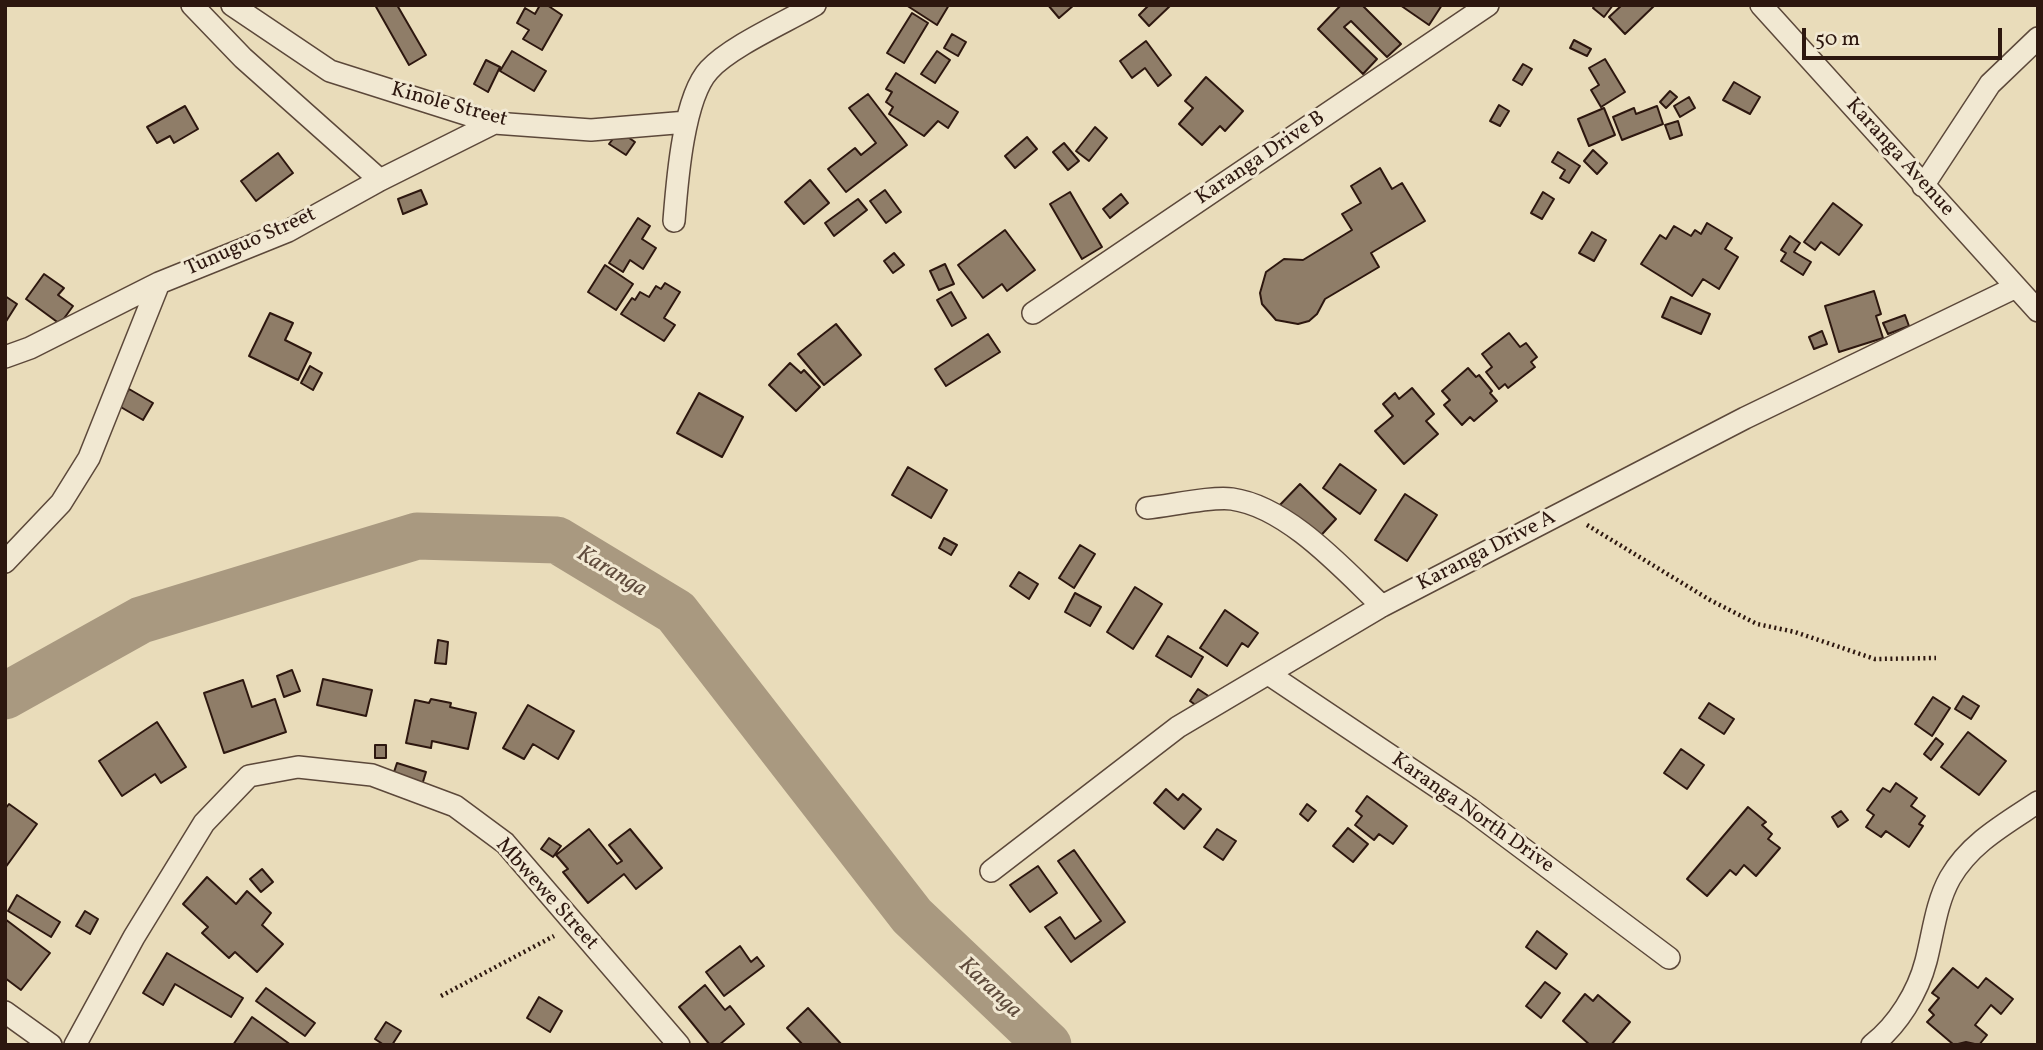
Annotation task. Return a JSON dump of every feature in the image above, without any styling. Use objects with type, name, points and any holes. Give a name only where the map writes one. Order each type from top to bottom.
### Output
[{"type":"street","points":[[192,5],[243,58],[380,180]]},
{"type":"street","name":"Kinole Street","points":[[232,5],[330,71],[494,123],[591,130],[687,122]]},
{"type":"street","points":[[674,221],[687,122],[701,82],[709,70],[726,57],[815,5]]},
{"type":"street","name":"Karanga Drive B","points":[[1033,313],[1488,5]]},
{"type":"street","name":"Karanga Avenue","points":[[1761,5],[2038,312]]},
{"type":"street","points":[[1923,186],[1990,84],[2038,38]]},
{"type":"street","name":"Tunuguo Street","points":[[5,357],[30,348],[159,283],[288,231],[380,180],[494,123]]},
{"type":"street","points":[[5,562],[61,503],[89,458],[159,283]]},
{"type":"street","name":"Karanga Drive A","points":[[991,871],[1178,727],[1270,675],[1382,606],[1745,418],[2014,288]]},
{"type":"street","points":[[1147,508],[1231,499],[1275,514],[1329,555],[1382,606]]},
{"type":"street","name":"Karanga North Drive","points":[[1270,675],[1470,809],[1669,958]]},
{"type":"street","name":"Mbwewe Street","points":[[75,1045],[134,937],[204,823],[250,776],[298,767],[372,775],[454,806],[505,843],[678,1044]]},
{"type":"street","points":[[1872,1045],[1883,1036],[1915,992],[1926,962],[1935,919],[1950,878],[1980,840],[2038,802]]},
{"type":"street","points":[[5,1012],[51,1045]]},
{"type":"path","points":[[1565,512],[1710,600],[1757,624],[1803,634],[1875,659],[1936,658]]},
{"type":"path","points":[[441,996],[574,926]]},
{"type":"building","points":[[375,5],[397,5],[426,55],[409,65]]},
{"type":"building","points":[[540,5],[547,5],[562,15],[542,50],[523,39],[529,30],[517,23],[525,8],[535,14]]},
{"type":"building","points":[[906,5],[949,5],[937,25]]},
{"type":"building","points":[[1048,5],[1074,5],[1059,18]]},
{"type":"building","points":[[1149,5],[1171,5],[1149,26],[1139,15]]},
{"type":"building","points":[[1341,5],[1362,5],[1401,44],[1387,57],[1351,21],[1344,27],[1377,59],[1363,74],[1318,29]]},
{"type":"building","points":[[1400,5],[1442,5],[1429,25]]},
{"type":"building","points":[[1595,5],[1613,5],[1604,17],[1593,8]]},
{"type":"building","points":[[1622,5],[1655,5],[1625,34],[1609,17]]},
{"type":"building","points":[[912,13],[928,23],[904,63],[887,53]]},
{"type":"building","points":[[952,34],[966,42],[958,56],[944,48]]},
{"type":"building","points":[[1574,40],[1591,49],[1587,56],[1570,48]]},
{"type":"building","points":[[1146,41],[1171,75],[1158,86],[1145,68],[1132,78],[1120,61]]},
{"type":"building","points":[[512,51],[546,71],[534,91],[500,71]]},
{"type":"building","points":[[937,51],[950,60],[935,83],[921,74]]},
{"type":"building","points":[[1605,59],[1625,92],[1601,107],[1591,90],[1599,85],[1589,68]]},
{"type":"building","points":[[486,60],[500,67],[488,92],[474,84]]},
{"type":"building","points":[[1523,64],[1532,69],[1522,85],[1513,80]]},
{"type":"building","points":[[896,73],[958,112],[948,128],[938,121],[924,136],[889,114],[893,107],[886,102],[892,92],[886,89]]},
{"type":"building","points":[[1206,77],[1243,111],[1225,131],[1220,126],[1202,145],[1179,124],[1193,108],[1185,101]]},
{"type":"building","points":[[1734,82],[1760,97],[1750,114],[1723,100]]},
{"type":"building","points":[[1670,91],[1677,97],[1666,108],[1660,102]]},
{"type":"building","points":[[868,94],[907,145],[846,192],[828,169],[855,148],[861,155],[876,143],[849,108]]},
{"type":"building","points":[[1689,97],[1695,108],[1680,117],[1674,106]]},
{"type":"building","points":[[1499,105],[1509,111],[1500,126],[1490,121]]},
{"type":"building","points":[[185,106],[198,129],[174,143],[170,136],[157,143],[147,127]]},
{"type":"building","points":[[1657,106],[1663,124],[1622,140],[1613,117],[1634,108],[1636,114]]},
{"type":"building","points":[[1604,108],[1615,135],[1589,146],[1578,119]]},
{"type":"building","points":[[1678,121],[1682,135],[1670,139],[1665,125]]},
{"type":"building","points":[[1095,127],[1107,138],[1089,161],[1076,151]]},
{"type":"building","points":[[619,131],[635,142],[626,155],[609,144]]},
{"type":"building","points":[[1027,137],[1037,149],[1015,168],[1005,156]]},
{"type":"building","points":[[1064,143],[1079,161],[1068,170],[1053,152]]},
{"type":"building","points":[[1593,150],[1607,163],[1597,174],[1584,161]]},
{"type":"building","points":[[1558,152],[1580,166],[1569,183],[1560,178],[1565,170],[1552,162]]},
{"type":"building","points":[[278,153],[293,173],[256,201],[241,181]]},
{"type":"building","points":[[1380,168],[1392,189],[1402,183],[1425,221],[1371,253],[1379,267],[1325,299],[1317,314],[1309,321],[1298,324],[1276,320],[1262,304],[1260,293],[1266,272],[1284,259],[1303,260],[1352,230],[1342,214],[1361,203],[1351,186]]},
{"type":"building","points":[[810,180],[829,203],[804,224],[785,202]]},
{"type":"building","points":[[421,190],[427,204],[403,214],[398,199]]},
{"type":"building","points":[[885,190],[901,212],[886,223],[870,201]]},
{"type":"building","points":[[1070,192],[1102,247],[1082,259],[1050,204]]},
{"type":"building","points":[[1543,192],[1554,199],[1542,219],[1531,213]]},
{"type":"building","points":[[1121,194],[1128,203],[1110,218],[1103,209]]},
{"type":"building","points":[[858,199],[867,210],[834,236],[825,223]]},
{"type":"building","points":[[1833,203],[1862,225],[1839,255],[1821,242],[1815,250],[1804,242]]},
{"type":"building","points":[[638,218],[650,226],[642,239],[656,248],[643,269],[630,260],[623,272],[609,263]]},
{"type":"building","points":[[1707,223],[1732,238],[1725,249],[1738,257],[1719,289],[1703,279],[1692,296],[1641,264],[1660,235],[1666,239],[1674,226],[1691,236],[1695,230],[1701,234]]},
{"type":"building","points":[[1005,230],[1035,270],[1007,291],[1002,284],[983,298],[958,265]]},
{"type":"building","points":[[1592,232],[1606,240],[1594,261],[1579,253]]},
{"type":"building","points":[[1790,236],[1800,243],[1794,252],[1811,262],[1803,275],[1781,261],[1786,253],[1781,250]]},
{"type":"building","points":[[894,253],[904,265],[893,273],[884,261]]},
{"type":"building","points":[[945,264],[954,284],[939,290],[930,271]]},
{"type":"building","points":[[605,265],[633,284],[616,310],[588,292]]},
{"type":"building","points":[[44,274],[64,288],[58,295],[73,306],[60,324],[26,299]]},
{"type":"building","points":[[665,283],[680,292],[664,318],[675,325],[664,341],[621,314],[632,298],[635,300],[640,292],[649,297],[656,286],[661,289]]},
{"type":"building","points":[[1874,291],[1881,314],[1876,316],[1883,338],[1839,352],[1825,306]]},
{"type":"building","points":[[951,292],[966,318],[952,326],[937,300]]},
{"type":"building","points":[[5,296],[17,304],[5,323]]},
{"type":"building","points":[[1671,297],[1710,314],[1701,334],[1662,317]]},
{"type":"building","points":[[270,313],[293,323],[285,340],[311,353],[298,380],[249,356]]},
{"type":"building","points":[[1905,315],[1909,326],[1888,334],[1883,323]]},
{"type":"building","points":[[836,324],[861,355],[824,385],[798,354]]},
{"type":"building","points":[[1822,331],[1827,344],[1814,349],[1809,337]]},
{"type":"building","points":[[1509,333],[1520,347],[1526,343],[1537,357],[1531,362],[1535,367],[1508,388],[1505,384],[1499,389],[1486,372],[1492,367],[1482,354]]},
{"type":"building","points":[[988,334],[1000,352],[946,386],[935,369]]},
{"type":"building","points":[[790,363],[801,373],[804,370],[820,387],[796,411],[769,385]]},
{"type":"building","points":[[310,366],[322,373],[313,390],[301,383]]},
{"type":"building","points":[[1468,368],[1476,377],[1479,375],[1497,401],[1474,421],[1470,417],[1462,425],[1444,405],[1450,400],[1442,391]]},
{"type":"building","points":[[1412,388],[1434,414],[1426,421],[1438,434],[1404,464],[1375,431],[1393,416],[1383,404],[1395,393],[1399,399]]},
{"type":"building","points":[[129,389],[153,403],[143,420],[119,406]]},
{"type":"building","points":[[699,393],[743,417],[722,457],[677,433]]},
{"type":"building","points":[[1340,464],[1376,490],[1360,514],[1323,488]]},
{"type":"building","points":[[908,467],[947,490],[931,518],[892,495]]},
{"type":"building","points":[[1300,484],[1336,519],[1314,543],[1277,508]]},
{"type":"building","points":[[1405,494],[1437,515],[1407,561],[1375,540]]},
{"type":"building","points":[[944,538],[957,545],[951,555],[939,548]]},
{"type":"building","points":[[1080,545],[1095,554],[1074,588],[1059,578]]},
{"type":"building","points":[[1019,572],[1038,584],[1029,599],[1010,586]]},
{"type":"building","points":[[1135,587],[1162,604],[1133,649],[1107,632]]},
{"type":"building","points":[[1075,593],[1101,607],[1090,626],[1065,612]]},
{"type":"building","points":[[1225,610],[1258,633],[1248,647],[1242,643],[1227,666],[1200,648]]},
{"type":"building","points":[[1168,636],[1203,657],[1191,677],[1156,656]]},
{"type":"building","points":[[438,640],[448,642],[446,664],[435,663]]},
{"type":"building","points":[[292,670],[300,691],[284,697],[277,676]]},
{"type":"building","points":[[323,679],[372,690],[366,716],[317,705]]},
{"type":"building","points":[[243,680],[252,707],[275,699],[286,732],[224,753],[204,693]]},
{"type":"building","points":[[1198,689],[1213,699],[1204,711],[1190,701]]},
{"type":"building","points":[[1963,696],[1979,706],[1971,719],[1955,709]]},
{"type":"building","points":[[1933,697],[1950,708],[1932,736],[1915,724]]},
{"type":"building","points":[[431,699],[451,703],[450,707],[476,713],[468,749],[432,741],[431,748],[406,743],[415,700],[429,703]]},
{"type":"building","points":[[1709,703],[1734,719],[1724,734],[1699,718]]},
{"type":"building","points":[[528,705],[574,731],[558,759],[533,744],[524,759],[503,748]]},
{"type":"building","points":[[157,722],[186,767],[161,783],[155,774],[122,796],[99,761]]},
{"type":"building","points":[[1968,732],[2006,761],[1979,795],[1941,767]]},
{"type":"building","points":[[1936,738],[1943,744],[1931,760],[1924,754]]},
{"type":"building","points":[[375,745],[386,745],[386,758],[375,758]]},
{"type":"building","points":[[1681,749],[1704,765],[1687,789],[1664,773]]},
{"type":"building","points":[[397,763],[426,772],[422,785],[393,775]]},
{"type":"building","points":[[1896,783],[1917,798],[1911,806],[1925,816],[1919,824],[1923,826],[1909,847],[1886,831],[1881,837],[1866,827],[1874,815],[1867,810],[1883,788],[1890,792]]},
{"type":"building","points":[[1166,789],[1178,800],[1183,794],[1201,809],[1184,829],[1154,803]]},
{"type":"building","points":[[1367,796],[1407,826],[1393,844],[1379,834],[1374,840],[1355,825],[1362,816],[1356,811]]},
{"type":"building","points":[[9,804],[37,824],[5,868],[5,809]]},
{"type":"building","points":[[1307,804],[1316,811],[1308,821],[1300,814]]},
{"type":"building","points":[[1748,807],[1766,822],[1762,825],[1772,834],[1768,839],[1780,848],[1756,876],[1744,865],[1736,875],[1730,870],[1707,896],[1687,879]]},
{"type":"building","points":[[1841,811],[1848,820],[1838,827],[1832,817]]},
{"type":"building","points":[[1348,828],[1368,844],[1353,862],[1333,846]]},
{"type":"building","points":[[589,829],[617,864],[622,861],[609,845],[630,829],[662,868],[636,889],[624,874],[588,903],[563,872],[568,869],[556,855]]},
{"type":"building","points":[[1217,829],[1236,841],[1223,860],[1204,847]]},
{"type":"building","points":[[549,838],[561,846],[553,857],[541,849]]},
{"type":"building","points":[[1074,850],[1125,922],[1071,962],[1045,927],[1060,917],[1075,939],[1101,921],[1058,861]]},
{"type":"building","points":[[1038,866],[1057,893],[1030,912],[1010,885]]},
{"type":"building","points":[[262,869],[273,882],[261,892],[250,879]]},
{"type":"building","points":[[207,877],[236,904],[247,891],[271,913],[262,925],[283,944],[257,972],[235,952],[229,958],[202,933],[208,927],[183,904]]},
{"type":"building","points":[[17,895],[60,922],[51,937],[8,911]]},
{"type":"building","points":[[85,911],[98,919],[90,934],[76,926]]},
{"type":"building","points":[[5,919],[50,953],[21,990],[5,978]]},
{"type":"building","points":[[1537,931],[1567,954],[1556,969],[1526,947]]},
{"type":"building","points":[[740,946],[751,962],[757,957],[764,966],[724,996],[706,972]]},
{"type":"building","points":[[167,953],[243,998],[231,1017],[175,984],[163,1005],[143,993]]},
{"type":"building","points":[[1953,968],[1978,988],[1986,978],[2013,999],[2001,1014],[1991,1005],[1975,1025],[1987,1035],[1979,1045],[1966,1042],[1954,1045],[1927,1022],[1934,1015],[1929,1010],[1939,998],[1932,993]]},
{"type":"building","points":[[1545,982],[1560,993],[1541,1018],[1526,1006]]},
{"type":"building","points":[[705,985],[725,1010],[730,1006],[744,1024],[719,1045],[710,1045],[679,1007]]},
{"type":"building","points":[[266,988],[315,1023],[305,1036],[256,1001]]},
{"type":"building","points":[[1585,994],[1593,1001],[1598,995],[1630,1022],[1611,1045],[1590,1045],[1563,1021]]},
{"type":"building","points":[[539,997],[562,1011],[550,1032],[527,1018]]},
{"type":"building","points":[[808,1008],[842,1045],[803,1045],[787,1028]]},
{"type":"building","points":[[252,1017],[291,1045],[233,1045]]},
{"type":"building","points":[[386,1022],[401,1031],[392,1045],[384,1045],[375,1039]]},
{"type":"waterway","name":"Karanga","points":[[5,696],[141,620],[417,536],[557,540],[676,612],[912,916],[1048,1045]]}]
